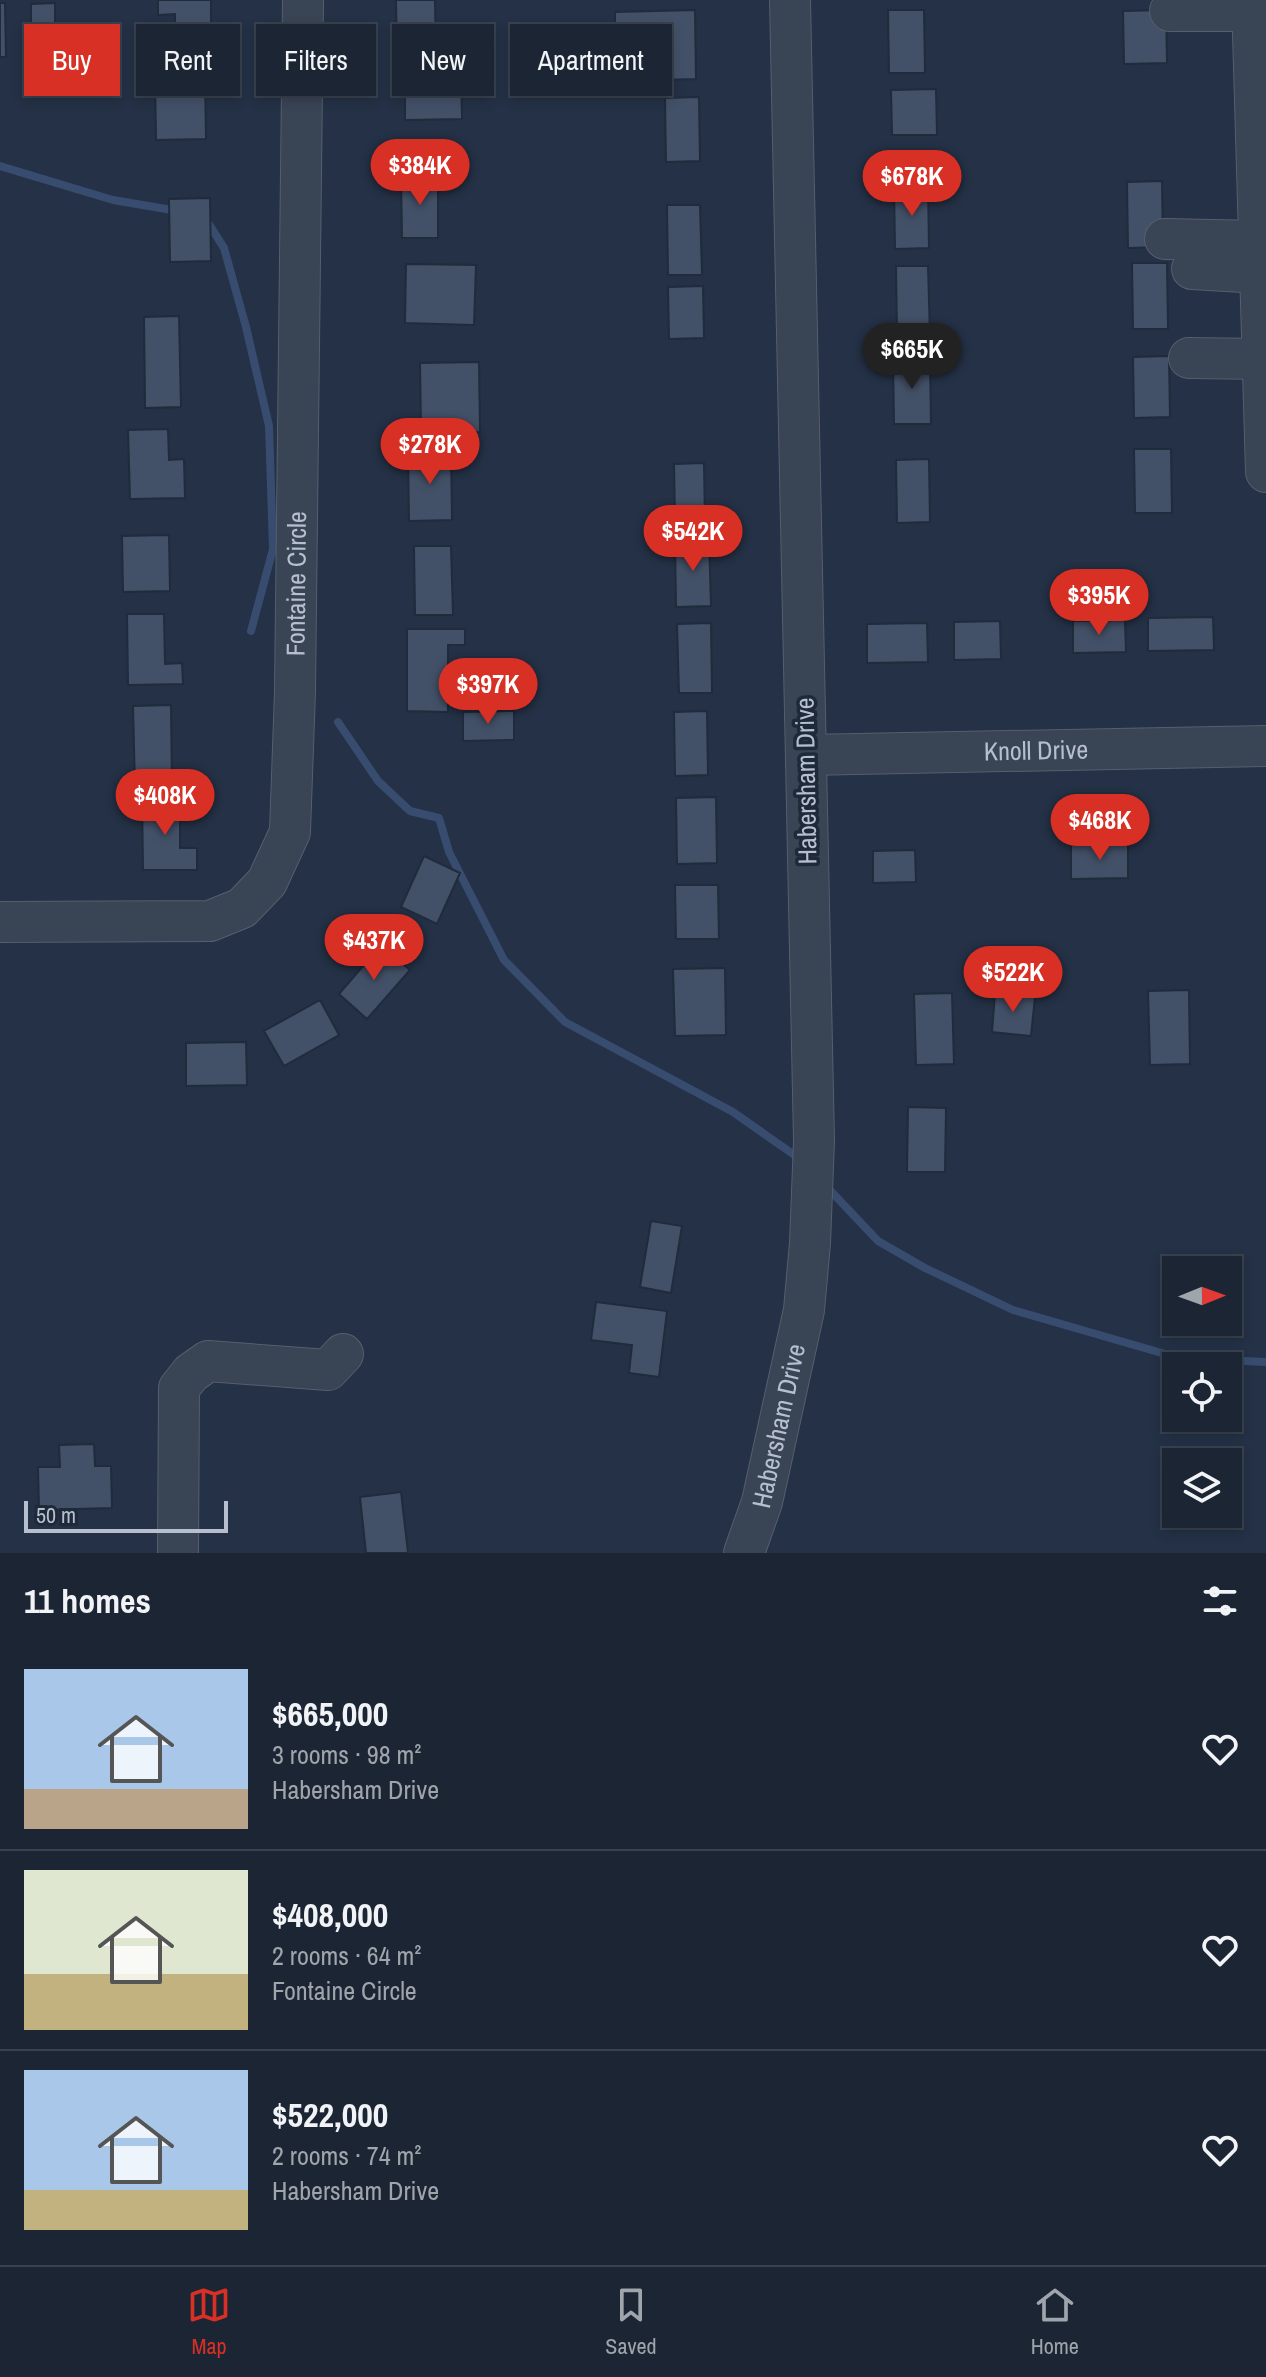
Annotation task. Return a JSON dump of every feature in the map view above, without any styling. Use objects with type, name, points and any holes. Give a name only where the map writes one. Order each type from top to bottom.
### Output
[{"type":"street","name":"Fontaine Circle","points":[[0,922],[210,921],[242,908],[267,882],[290,832],[295,691],[303,0]]},
{"type":"street","name":"Habersham Drive","points":[[744,1553],[762,1502],[804,1310],[814,1141],[790,0]]},
{"type":"street","points":[[1170,11],[1252,6],[1266,472]]},
{"type":"street","points":[[1165,239],[1261,257]]},
{"type":"street","points":[[1192,269],[1261,257]]},
{"type":"street","points":[[1189,358],[1265,381]]},
{"type":"street","name":"Knoll Drive","points":[[806,755],[1266,746]]},
{"type":"street","points":[[178,1553],[179,1388],[191,1373],[208,1361],[328,1370],[343,1354]]},
{"type":"building","points":[[158,0],[211,0],[211,24],[175,24],[175,14],[158,15]]},
{"type":"building","points":[[396,0],[435,0],[435,24],[396,24]]},
{"type":"building","points":[[0,3],[5,3],[6,57],[0,57]]},
{"type":"building","points":[[55,3],[55,24],[31,24],[31,4]]},
{"type":"building","points":[[695,10],[696,79],[672,80],[672,24],[615,24],[615,12]]},
{"type":"building","points":[[888,10],[924,10],[925,73],[889,73]]},
{"type":"building","points":[[1166,10],[1167,63],[1124,64],[1123,11]]},
{"type":"building","points":[[936,89],[937,135],[892,135],[891,90]]},
{"type":"building","points":[[155,96],[205,96],[206,139],[156,140]]},
{"type":"building","points":[[405,96],[462,96],[462,119],[405,120]]},
{"type":"building","points":[[699,97],[700,161],[666,162],[665,98]]},
{"type":"building","points":[[401,176],[438,176],[438,238],[402,238]]},
{"type":"building","points":[[1162,181],[1163,247],[1128,248],[1127,182]]},
{"type":"building","points":[[928,187],[929,248],[895,249],[894,188]]},
{"type":"building","points":[[210,198],[211,261],[170,262],[169,199]]},
{"type":"building","points":[[667,205],[700,205],[702,275],[668,275]]},
{"type":"building","points":[[1132,263],[1167,263],[1168,329],[1133,329]]},
{"type":"building","points":[[406,264],[476,265],[474,325],[405,323]]},
{"type":"building","points":[[896,266],[928,266],[930,335],[897,335]]},
{"type":"building","points":[[703,286],[704,338],[669,339],[668,287]]},
{"type":"building","points":[[179,316],[181,407],[145,408],[144,317]]},
{"type":"building","points":[[1169,356],[1170,417],[1134,418],[1133,357]]},
{"type":"building","points":[[930,358],[931,424],[894,424],[893,359]]},
{"type":"building","points":[[479,362],[480,432],[421,433],[420,363]]},
{"type":"building","points":[[168,429],[169,460],[184,459],[185,498],[130,499],[128,430]]},
{"type":"building","points":[[1134,449],[1171,449],[1172,513],[1135,513]]},
{"type":"building","points":[[451,452],[452,520],[409,521],[408,453]]},
{"type":"building","points":[[929,459],[930,522],[897,523],[896,460]]},
{"type":"building","points":[[704,463],[705,520],[675,520],[674,464]]},
{"type":"building","points":[[169,535],[170,591],[123,592],[122,536]]},
{"type":"building","points":[[709,538],[711,606],[676,607],[675,539]]},
{"type":"building","points":[[414,546],[451,546],[453,615],[415,615]]},
{"type":"building","points":[[127,614],[164,614],[165,664],[182,663],[183,684],[128,685]]},
{"type":"building","points":[[1213,617],[1214,650],[1148,651],[1148,618]]},
{"type":"building","points":[[1125,620],[1126,652],[1073,653],[1073,621]]},
{"type":"building","points":[[1000,621],[1001,659],[954,660],[954,622]]},
{"type":"building","points":[[711,623],[712,693],[679,693],[677,624]]},
{"type":"building","points":[[927,623],[928,662],[867,663],[867,624]]},
{"type":"building","points":[[407,629],[465,629],[465,645],[448,645],[448,712],[407,711]]},
{"type":"building","points":[[171,705],[172,786],[135,787],[133,706]]},
{"type":"building","points":[[514,711],[514,740],[463,741],[463,712]]},
{"type":"building","points":[[707,711],[708,775],[675,776],[674,712]]},
{"type":"building","points":[[716,797],[717,863],[677,864],[676,798]]},
{"type":"building","points":[[142,799],[180,799],[180,848],[197,848],[197,870],[143,870]]},
{"type":"building","points":[[1128,844],[1128,878],[1071,879],[1071,845]]},
{"type":"building","points":[[915,850],[916,882],[873,883],[873,851]]},
{"type":"building","points":[[424,856],[460,873],[437,924],[401,907]]},
{"type":"building","points":[[675,885],[718,885],[719,939],[676,939]]},
{"type":"building","points":[[381,945],[410,970],[367,1019],[339,994]]},
{"type":"building","points":[[725,968],[726,1035],[675,1036],[673,969]]},
{"type":"building","points":[[1189,990],[1190,1064],[1150,1065],[1148,991]]},
{"type":"building","points":[[952,993],[954,1064],[916,1065],[914,994]]},
{"type":"building","points":[[995,993],[1035,997],[1031,1036],[992,1032]]},
{"type":"building","points":[[320,1000],[339,1035],[284,1066],[264,1031]]},
{"type":"building","points":[[246,1042],[247,1085],[186,1086],[186,1043]]},
{"type":"building","points":[[908,1107],[946,1108],[945,1172],[907,1172]]},
{"type":"building","points":[[651,1221],[682,1226],[671,1293],[640,1287]]},
{"type":"building","points":[[596,1302],[667,1311],[659,1377],[629,1373],[632,1345],[591,1340]]},
{"type":"building","points":[[94,1444],[95,1466],[111,1466],[112,1508],[39,1510],[38,1467],[60,1467],[59,1445]]},
{"type":"building","points":[[401,1492],[408,1553],[366,1553],[360,1497]]},
{"type":"waterway","points":[[0,166],[113,200],[178,211]]},
{"type":"waterway","points":[[205,218],[224,248],[269,426],[273,549],[251,631]]},
{"type":"waterway","points":[[338,722],[378,781],[410,811],[439,818],[449,852],[504,960],[565,1022],[733,1112],[800,1159]]},
{"type":"waterway","points":[[826,1186],[878,1241],[925,1268],[1013,1310],[1179,1358],[1266,1362]]}]
